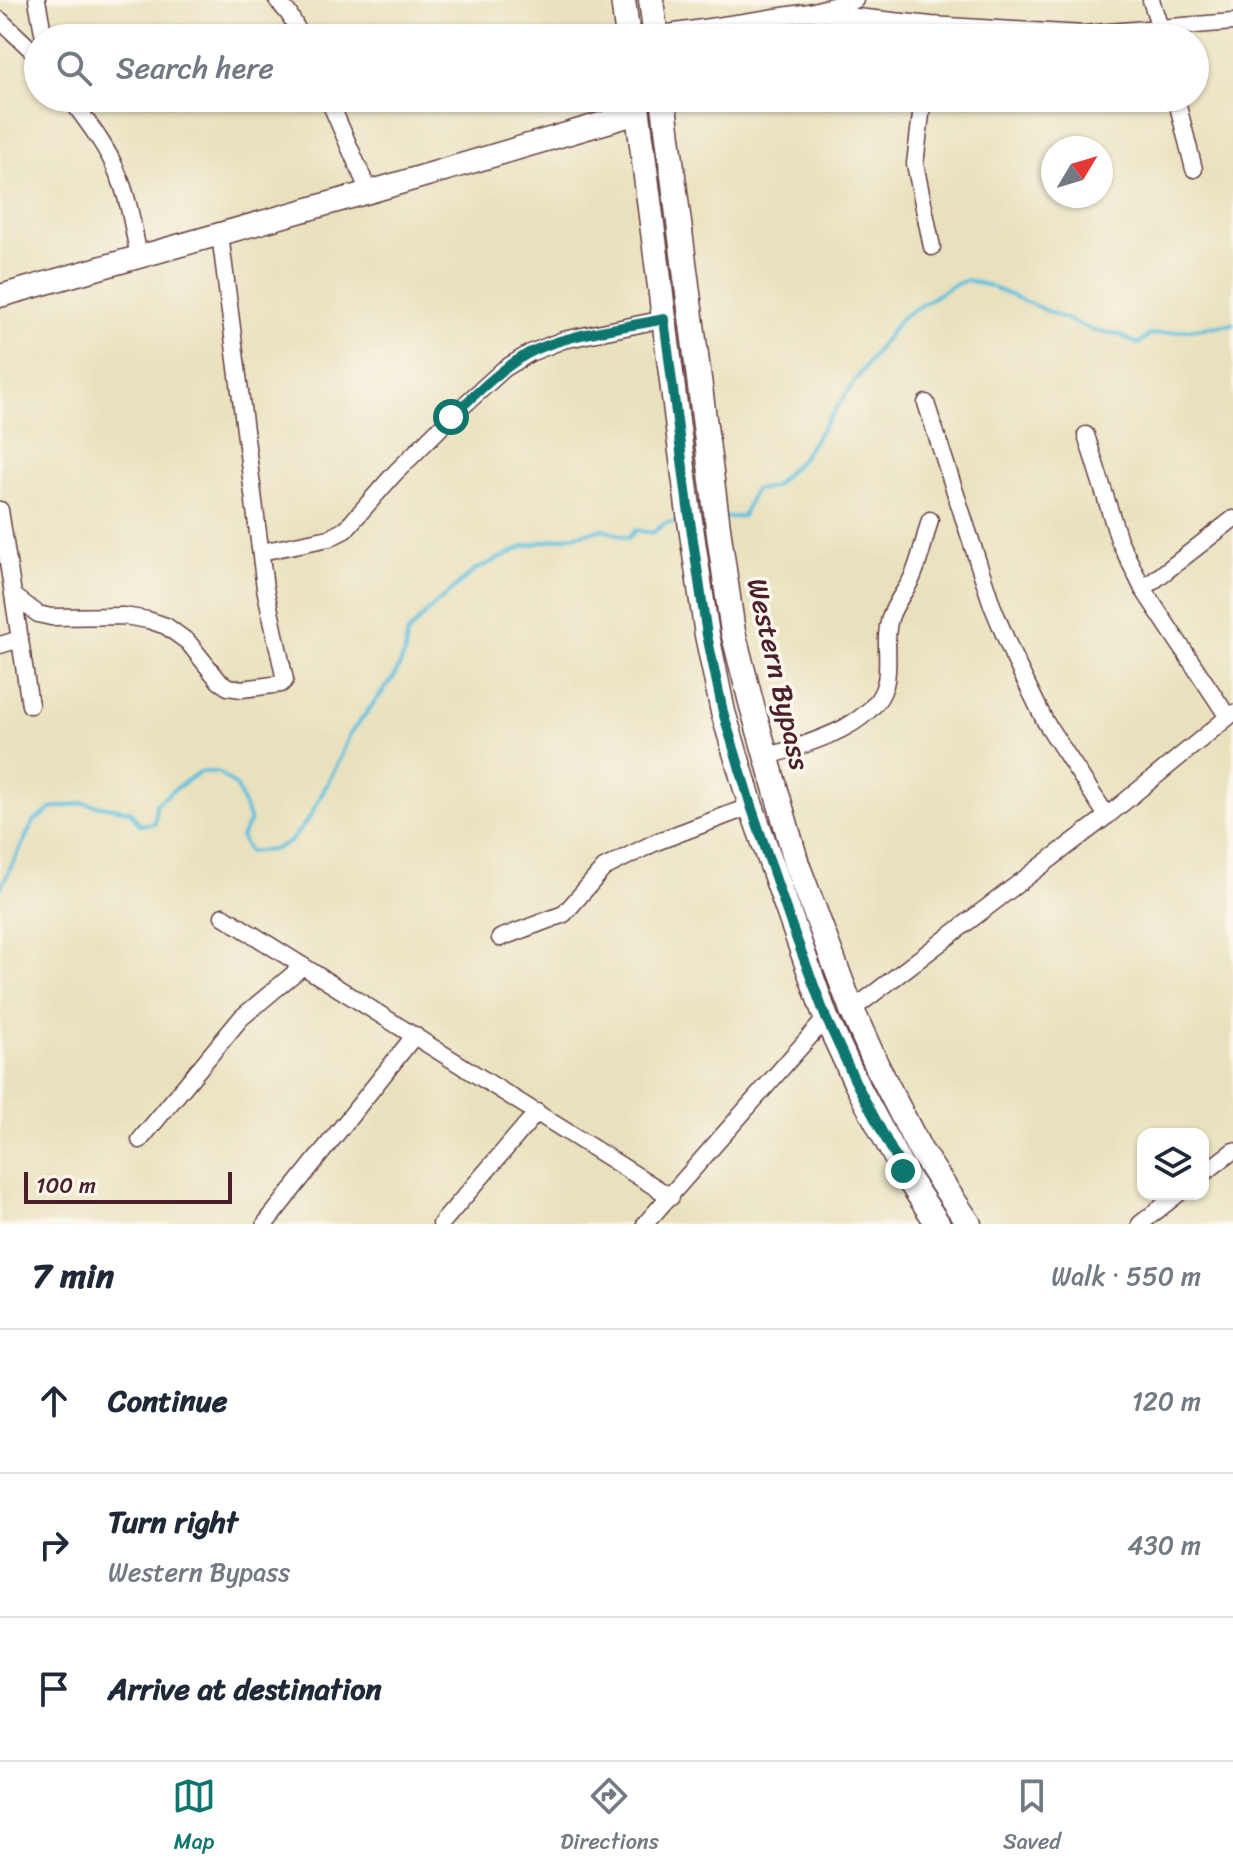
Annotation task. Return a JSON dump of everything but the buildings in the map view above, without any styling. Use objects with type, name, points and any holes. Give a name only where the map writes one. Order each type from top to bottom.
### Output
[{"type":"main road","points":[[623,0],[626,24]]},
{"type":"main road","points":[[651,0],[654,24]]},
{"type":"main road","name":"Western Bypass","points":[[638,112],[688,507],[707,635],[723,712],[751,806],[826,1018],[856,1083],[903,1171],[938,1224]]},
{"type":"main road","name":"Western Bypass","points":[[665,112],[733,632],[774,786],[797,864],[852,1010],[920,1150],[969,1224]]},
{"type":"street","points":[[37,0],[41,24]]},
{"type":"street","points":[[277,0],[294,24]]},
{"type":"street","points":[[732,24],[810,12],[855,0]]},
{"type":"street","points":[[1151,0],[1159,24]]},
{"type":"street","points":[[810,12],[882,24]]},
{"type":"street","points":[[0,20],[24,43]]},
{"type":"street","points":[[1209,26],[1233,22]]},
{"type":"street","points":[[80,112],[118,173],[139,257]]},
{"type":"street","points":[[334,112],[369,192]]},
{"type":"street","points":[[0,296],[369,192],[618,112]]},
{"type":"street","points":[[921,112],[915,164],[932,247]]},
{"type":"street","points":[[1180,112],[1194,169]]},
{"type":"street","points":[[14,596],[38,614],[51,617],[124,616],[166,626],[188,642],[219,681],[228,687],[242,689],[277,685],[285,680],[265,588],[220,234]]},
{"type":"street","points":[[261,552],[329,538],[345,530],[394,474],[451,417],[504,369],[530,353],[563,340],[664,319]]},
{"type":"street","points":[[926,403],[992,605],[1013,656],[1046,723],[1107,816]]},
{"type":"street","points":[[852,1010],[1107,816],[1230,715],[1143,589],[1119,540],[1086,435]]},
{"type":"street","points":[[0,510],[30,705]]},
{"type":"street","points":[[1143,589],[1233,519]]},
{"type":"street","points":[[767,757],[845,728],[864,716],[878,700],[885,686],[889,620],[895,604],[912,578],[930,520]]},
{"type":"street","points":[[0,645],[20,639]]},
{"type":"street","points":[[500,938],[564,914],[604,868],[656,842],[751,806]]},
{"type":"street","points":[[223,916],[671,1197]]},
{"type":"street","points":[[140,1140],[235,1025],[303,966]]},
{"type":"street","points":[[645,1224],[826,1018]]},
{"type":"street","points":[[265,1224],[415,1035]]},
{"type":"street","points":[[441,1224],[537,1112]]},
{"type":"street","points":[[1209,1169],[1233,1151]]},
{"type":"street","points":[[1140,1224],[1170,1200]]},
{"type":"waterway","points":[[724,518],[743,516],[754,490],[773,487],[801,459],[901,318],[951,286],[967,280],[989,286],[1094,331],[1117,334],[1138,344],[1149,335],[1233,324]]},
{"type":"waterway","points":[[0,889],[34,821],[53,808],[83,803],[130,811],[140,825],[155,823],[156,804],[200,772],[218,772],[237,787],[250,821],[241,837],[249,852],[272,850],[290,842],[310,817],[350,734],[394,677],[405,654],[407,634],[475,570],[525,546],[604,529],[628,538],[636,530],[652,533],[666,523],[680,522]]},
{"type":"route","points":[[451,417],[504,369],[530,353],[563,340],[664,319],[707,635],[723,712],[751,806],[826,1018],[856,1083],[903,1171]]}]
